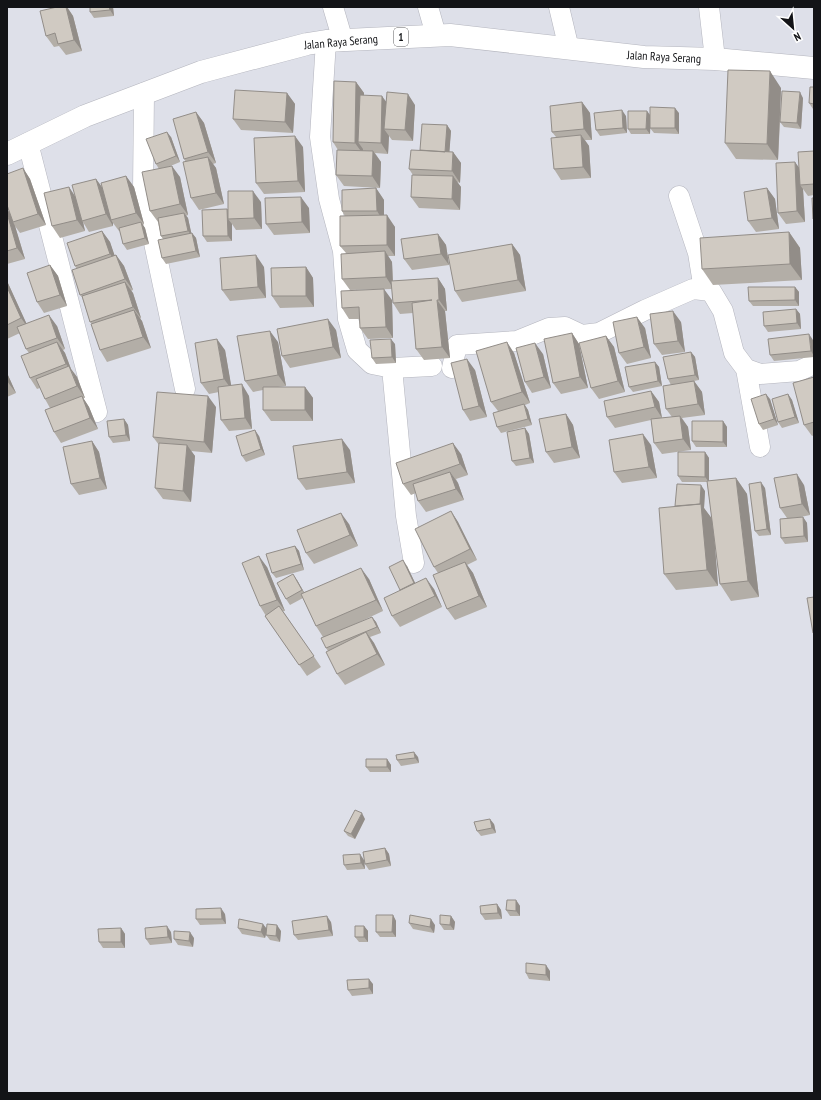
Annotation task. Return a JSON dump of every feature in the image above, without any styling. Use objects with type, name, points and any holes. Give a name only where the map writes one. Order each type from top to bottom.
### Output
[{"type":"highway","name":"Jalan Raya Serang","points":[[7,154],[85,116],[201,72],[307,44],[335,41],[450,35],[644,57],[715,59],[814,68]]},
{"type":"street","points":[[333,7],[335,41],[320,136],[329,199],[344,251],[348,319],[357,350],[372,364],[392,368],[432,366]]},
{"type":"street","points":[[428,7],[436,35]]},
{"type":"street","points":[[558,7],[569,49]]},
{"type":"street","points":[[709,7],[715,59]]},
{"type":"street","points":[[144,93],[143,191],[185,389]]},
{"type":"street","points":[[28,143],[97,412]]},
{"type":"street","points":[[679,196],[698,253],[704,290]]},
{"type":"street","points":[[452,368],[457,345],[517,341],[549,328],[566,327],[582,335],[599,333],[692,289],[712,291],[723,311],[734,353],[746,368],[760,374],[799,371],[814,364]]},
{"type":"street","points":[[392,368],[406,516],[414,563]]},
{"type":"street","points":[[746,368],[760,447]]},
{"type":"building","points":[[57,7],[66,7],[74,40],[58,44],[55,33],[46,36],[40,11]]},
{"type":"building","points":[[90,7],[109,7],[110,10],[90,12]]},
{"type":"building","points":[[728,70],[770,71],[767,144],[725,143]]},
{"type":"building","points":[[334,81],[356,82],[355,143],[333,142]]},
{"type":"building","points":[[810,87],[814,87],[814,104],[809,103]]},
{"type":"building","points":[[235,90],[287,93],[285,122],[233,119]]},
{"type":"building","points":[[782,91],[800,92],[797,123],[780,122]]},
{"type":"building","points":[[387,92],[408,94],[405,130],[384,129]]},
{"type":"building","points":[[360,95],[382,96],[381,143],[358,142]]},
{"type":"building","points":[[582,102],[584,129],[552,132],[550,106]]},
{"type":"building","points":[[650,107],[675,108],[675,128],[650,128]]},
{"type":"building","points":[[622,110],[623,128],[596,130],[594,113]]},
{"type":"building","points":[[628,111],[647,111],[646,129],[628,129]]},
{"type":"building","points":[[196,112],[208,152],[184,159],[173,119]]},
{"type":"building","points":[[422,124],[447,125],[445,152],[420,150]]},
{"type":"building","points":[[167,132],[176,156],[156,164],[146,139]]},
{"type":"building","points":[[581,135],[583,167],[554,169],[551,138]]},
{"type":"building","points":[[295,136],[298,181],[256,183],[254,138]]},
{"type":"building","points":[[337,150],[373,151],[372,176],[336,175]]},
{"type":"building","points":[[411,150],[453,152],[452,171],[409,169]]},
{"type":"building","points":[[814,151],[814,184],[800,185],[798,152]]},
{"type":"building","points":[[208,157],[216,193],[191,198],[183,162]]},
{"type":"building","points":[[795,162],[797,211],[778,213],[776,163]]},
{"type":"building","points":[[172,166],[180,204],[150,211],[142,172]]},
{"type":"building","points":[[23,168],[38,214],[13,222],[7,205],[7,174]]},
{"type":"building","points":[[412,175],[453,176],[452,199],[411,197]]},
{"type":"building","points":[[126,176],[136,213],[111,220],[101,183]]},
{"type":"building","points":[[96,179],[106,214],[82,221],[72,185]]},
{"type":"building","points":[[69,187],[77,220],[52,226],[44,193]]},
{"type":"building","points":[[376,188],[377,211],[342,211],[342,190]]},
{"type":"building","points":[[767,188],[772,218],[748,221],[744,192]]},
{"type":"building","points":[[228,191],[253,191],[254,218],[228,219]]},
{"type":"building","points":[[301,197],[302,222],[266,224],[265,198]]},
{"type":"building","points":[[812,198],[814,198],[814,219],[813,219]]},
{"type":"building","points":[[227,209],[228,236],[203,236],[202,210]]},
{"type":"building","points":[[7,213],[17,248],[7,251]]},
{"type":"building","points":[[184,213],[188,231],[161,236],[158,218]]},
{"type":"building","points":[[387,215],[387,245],[340,246],[340,216]]},
{"type":"building","points":[[141,222],[145,238],[123,244],[119,228]]},
{"type":"building","points":[[102,231],[110,254],[75,266],[67,243]]},
{"type":"building","points":[[789,232],[790,264],[702,269],[700,238]]},
{"type":"building","points":[[192,233],[196,251],[162,258],[158,240]]},
{"type":"building","points":[[438,234],[441,254],[404,259],[401,239]]},
{"type":"building","points":[[512,244],[518,280],[455,291],[448,255]]},
{"type":"building","points":[[385,251],[386,277],[342,279],[341,254]]},
{"type":"building","points":[[116,255],[125,279],[80,295],[72,270]]},
{"type":"building","points":[[256,255],[258,287],[222,290],[220,258]]},
{"type":"building","points":[[50,265],[60,295],[37,302],[27,273]]},
{"type":"building","points":[[306,267],[306,296],[272,296],[271,268]]},
{"type":"building","points":[[438,278],[439,300],[437,300],[442,347],[416,349],[412,303],[432,300],[393,303],[391,281]]},
{"type":"building","points":[[125,282],[133,307],[90,322],[82,296]]},
{"type":"building","points":[[7,287],[21,318],[7,325]]},
{"type":"building","points":[[748,287],[795,287],[795,300],[749,301]]},
{"type":"building","points":[[384,289],[386,327],[360,328],[359,307],[342,308],[341,291]]},
{"type":"building","points":[[796,309],[797,323],[764,326],[763,312]]},
{"type":"building","points":[[134,310],[143,337],[100,350],[91,324]]},
{"type":"building","points":[[673,311],[678,341],[654,344],[650,314]]},
{"type":"building","points":[[49,315],[57,338],[26,349],[17,327]]},
{"type":"building","points":[[637,317],[644,347],[619,353],[613,322]]},
{"type":"building","points":[[328,319],[333,347],[282,356],[277,329]]},
{"type":"building","points":[[270,331],[278,375],[245,381],[237,336]]},
{"type":"building","points":[[572,333],[580,377],[553,383],[544,339]]},
{"type":"building","points":[[809,334],[811,351],[770,355],[768,339]]},
{"type":"building","points":[[606,336],[618,381],[591,388],[579,343]]},
{"type":"building","points":[[217,339],[224,379],[201,383],[195,343]]},
{"type":"building","points":[[391,339],[392,357],[372,358],[370,340]]},
{"type":"building","points":[[57,342],[66,364],[30,378],[21,356]]},
{"type":"building","points":[[507,342],[522,392],[491,402],[476,351]]},
{"type":"building","points":[[535,343],[544,377],[525,382],[516,348]]},
{"type":"building","points":[[691,352],[695,375],[668,379],[663,357]]},
{"type":"building","points":[[467,359],[479,406],[463,410],[451,363]]},
{"type":"building","points":[[655,362],[658,381],[629,387],[625,367]]},
{"type":"building","points":[[69,366],[77,386],[45,399],[36,379]]},
{"type":"building","points":[[814,377],[814,422],[804,425],[793,383]]},
{"type":"building","points":[[694,381],[698,404],[666,409],[663,386]]},
{"type":"building","points":[[242,384],[245,418],[221,420],[218,387]]},
{"type":"building","points":[[263,387],[305,387],[305,410],[263,410]]},
{"type":"building","points":[[651,391],[655,407],[607,417],[604,401]]},
{"type":"building","points":[[157,392],[208,396],[204,442],[153,437]]},
{"type":"building","points":[[766,394],[774,419],[759,424],[751,399]]},
{"type":"building","points":[[788,394],[795,417],[778,422],[772,399]]},
{"type":"building","points":[[82,396],[90,418],[54,432],[45,410]]},
{"type":"building","points":[[524,404],[528,419],[497,427],[493,413]]},
{"type":"building","points":[[566,414],[572,447],[546,452],[539,419]]},
{"type":"building","points":[[680,416],[683,439],[654,443],[651,419]]},
{"type":"building","points":[[124,419],[126,435],[109,437],[107,421]]},
{"type":"building","points":[[692,421],[723,421],[723,442],[692,441]]},
{"type":"building","points":[[525,428],[530,458],[512,461],[507,432]]},
{"type":"building","points":[[255,430],[261,449],[242,456],[236,436]]},
{"type":"building","points":[[643,434],[649,467],[614,472],[609,440]]},
{"type":"building","points":[[342,439],[347,472],[298,479],[293,446]]},
{"type":"building","points":[[92,441],[100,478],[71,484],[63,447]]},
{"type":"building","points":[[159,443],[187,445],[183,491],[155,488]]},
{"type":"building","points":[[453,443],[460,464],[403,484],[396,463]]},
{"type":"building","points":[[678,452],[705,452],[705,477],[678,476]]},
{"type":"building","points":[[450,472],[456,489],[418,501],[413,484]]},
{"type":"building","points":[[797,474],[802,504],[780,508],[774,478]]},
{"type":"building","points":[[736,478],[748,581],[720,584],[707,481]]},
{"type":"building","points":[[761,482],[767,529],[755,531],[749,484]]},
{"type":"building","points":[[677,484],[701,485],[700,504],[675,506]]},
{"type":"building","points":[[701,504],[707,570],[664,574],[659,508]]},
{"type":"building","points":[[451,511],[470,549],[434,567],[415,529]]},
{"type":"building","points":[[341,513],[350,535],[306,553],[297,530]]},
{"type":"building","points":[[803,517],[804,536],[781,538],[780,519]]},
{"type":"building","points":[[295,546],[301,564],[272,573],[266,554]]},
{"type":"building","points":[[259,556],[277,600],[260,606],[242,563]]},
{"type":"building","points":[[403,560],[414,583],[400,590],[389,567]]},
{"type":"building","points":[[465,562],[479,596],[447,609],[433,575]]},
{"type":"building","points":[[361,568],[376,600],[316,626],[301,594]]},
{"type":"building","points":[[293,574],[302,590],[286,599],[277,583]]},
{"type":"building","points":[[426,578],[435,596],[392,616],[384,598]]},
{"type":"building","points":[[814,597],[814,632],[813,633],[807,598]]},
{"type":"building","points":[[279,606],[314,656],[299,665],[265,616]]},
{"type":"building","points":[[372,617],[377,627],[326,648],[321,638]]},
{"type":"building","points":[[366,632],[377,654],[337,674],[326,652]]},
{"type":"building","points":[[414,752],[415,758],[397,760],[396,755]]},
{"type":"building","points":[[366,759],[387,759],[387,767],[366,767]]},
{"type":"building","points":[[355,810],[362,813],[351,834],[344,831]]},
{"type":"building","points":[[490,819],[492,828],[477,831],[474,822]]},
{"type":"building","points":[[385,848],[387,860],[365,864],[363,852]]},
{"type":"building","points":[[360,854],[361,863],[344,865],[343,855]]},
{"type":"building","points":[[507,900],[516,900],[516,911],[506,910]]},
{"type":"building","points":[[497,904],[498,913],[481,914],[480,906]]},
{"type":"building","points":[[221,908],[222,919],[196,919],[196,909]]},
{"type":"building","points":[[376,915],[393,915],[392,932],[376,932]]},
{"type":"building","points":[[410,915],[431,919],[430,927],[409,923]]},
{"type":"building","points":[[440,915],[451,916],[450,925],[440,924]]},
{"type":"building","points":[[327,916],[329,930],[294,935],[292,921]]},
{"type":"building","points":[[239,919],[263,924],[261,932],[238,928]]},
{"type":"building","points":[[267,924],[277,925],[276,936],[266,935]]},
{"type":"building","points":[[167,926],[168,937],[146,939],[145,928]]},
{"type":"building","points":[[355,926],[364,926],[364,937],[355,937]]},
{"type":"building","points":[[121,928],[121,942],[99,942],[98,929]]},
{"type":"building","points":[[174,931],[190,932],[189,941],[174,939]]},
{"type":"building","points":[[526,963],[546,965],[546,975],[526,973]]},
{"type":"building","points":[[369,979],[369,988],[348,990],[347,980]]}]
